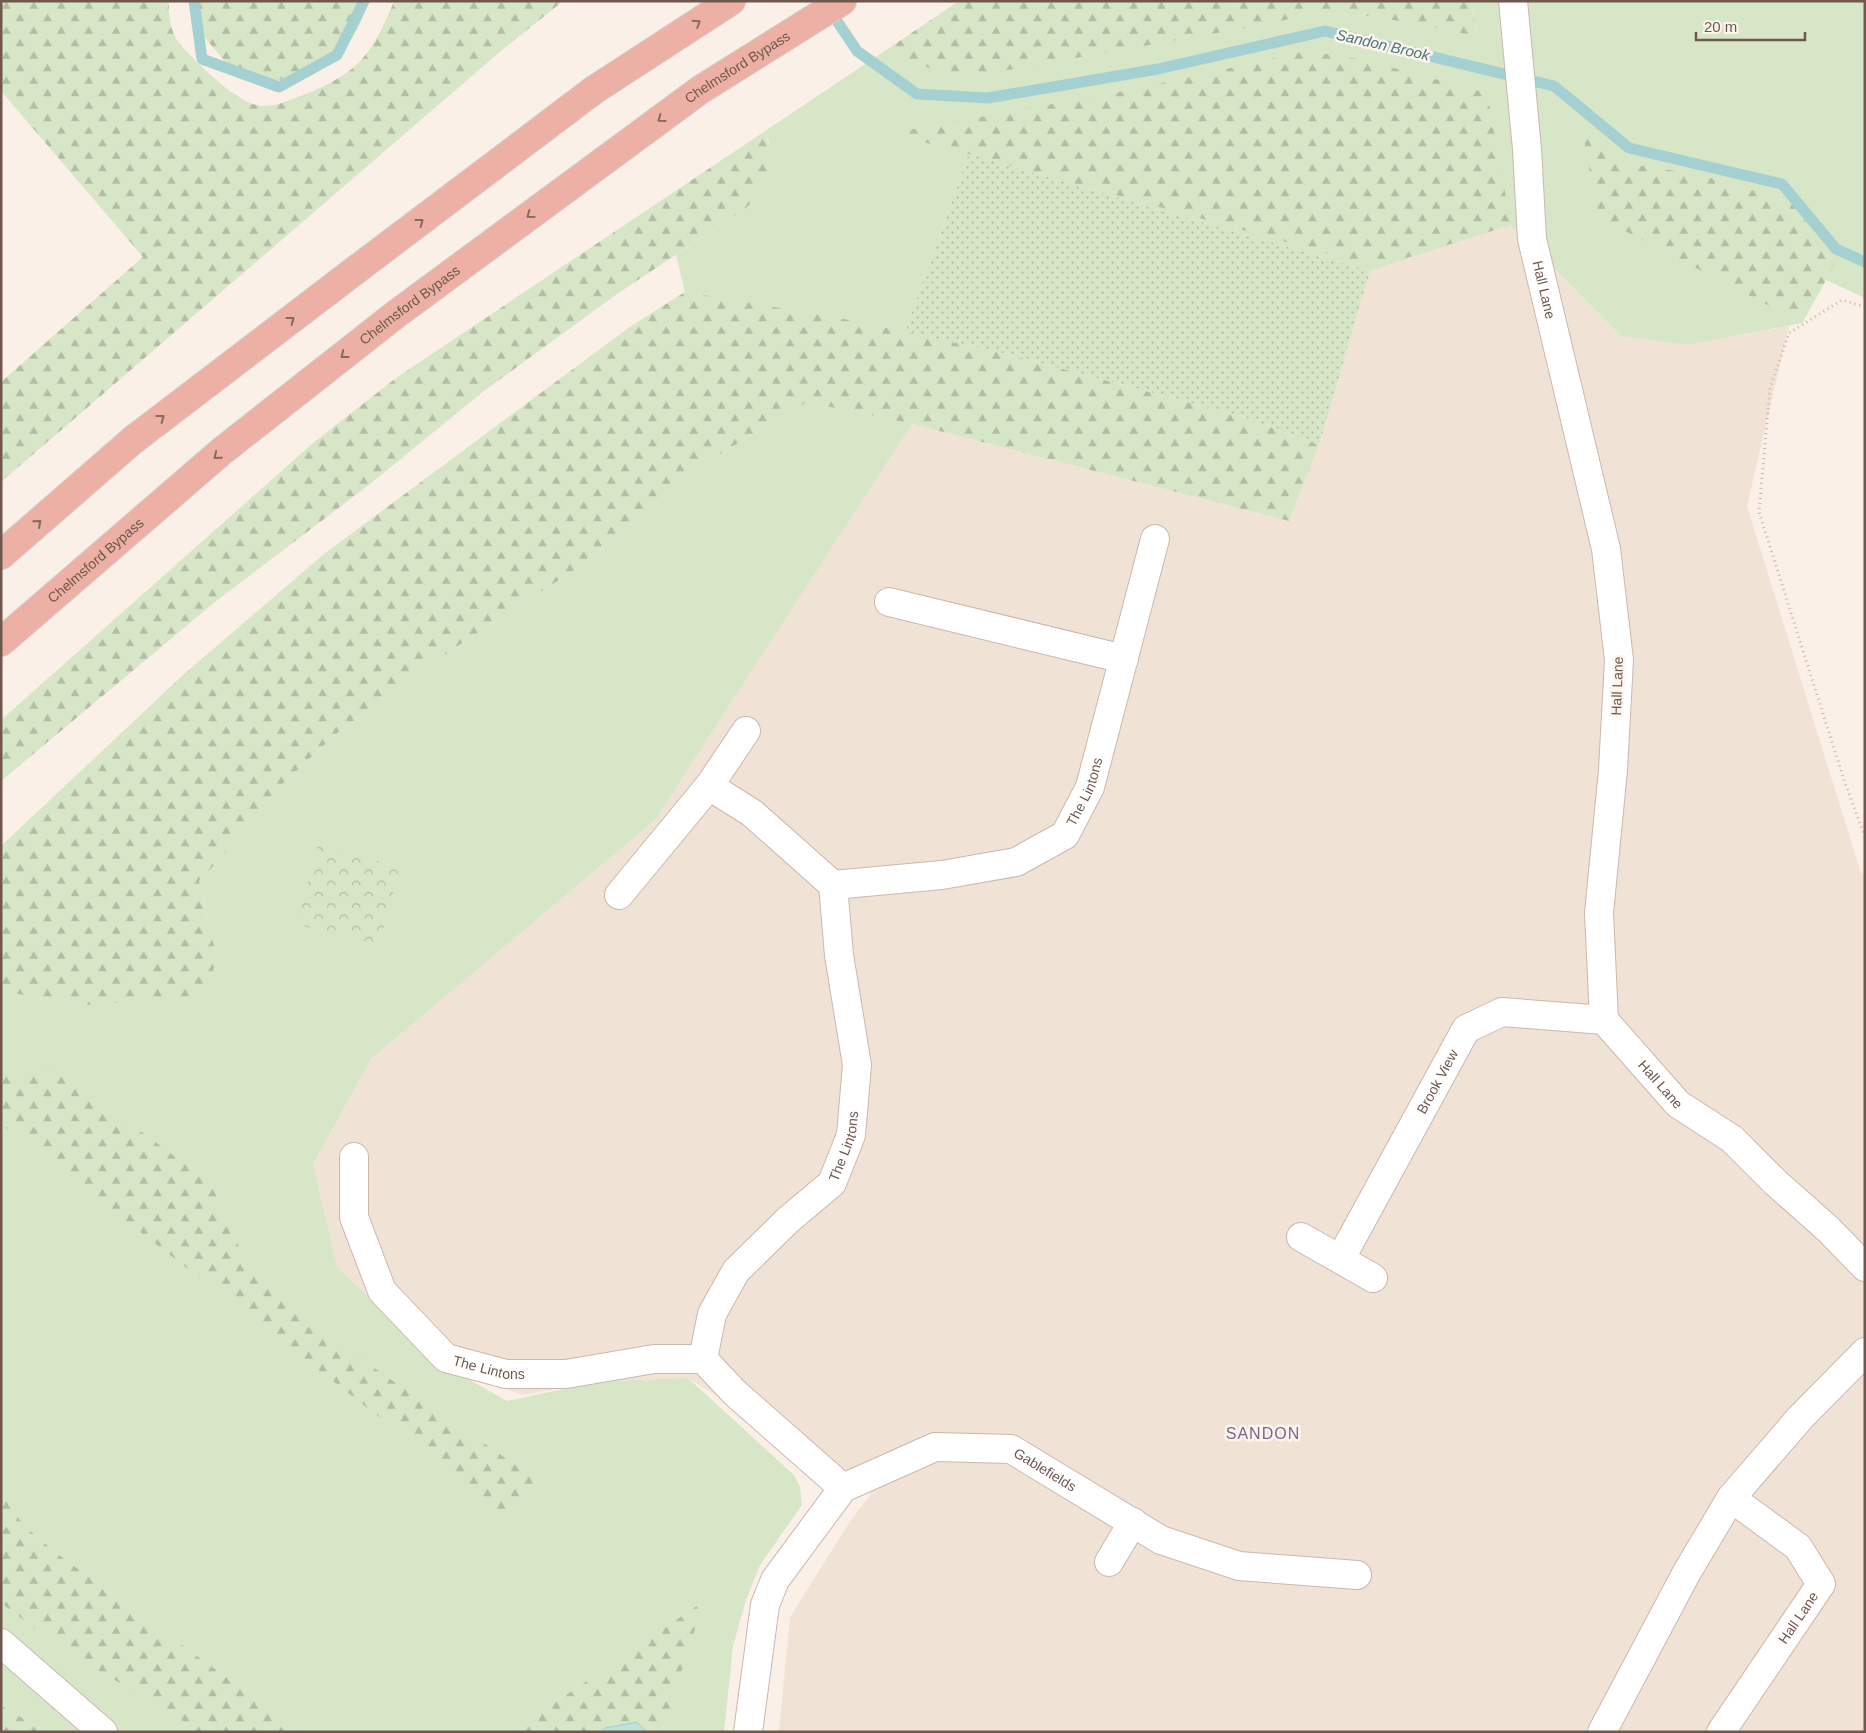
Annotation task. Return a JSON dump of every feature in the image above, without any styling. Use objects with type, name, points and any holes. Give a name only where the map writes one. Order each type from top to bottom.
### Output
[{"type":"highway","points":[[1,556],[133,440],[594,90],[731,1]]},
{"type":"highway","name":"Chelmsford Bypass","points":[[1,642],[222,452],[371,334],[700,90],[842,1]]},
{"type":"street","name":"Hall Lane","points":[[1513,1],[1527,149],[1532,239],[1606,549],[1619,660],[1613,770],[1599,913],[1604,1020],[1678,1104],[1732,1139],[1828,1229],[1865,1267]]},
{"type":"street","name":"The Lintons","points":[[354,1157],[354,1217],[382,1291],[446,1358],[506,1374],[566,1374],[654,1359],[703,1359],[712,1314],[736,1271],[788,1220],[832,1183],[851,1136],[857,1065],[839,955],[833,885],[942,875],[1016,862],[1065,835],[1090,787],[1155,539]]},
{"type":"street","points":[[889,602],[1124,659]]},
{"type":"street","points":[[619,895],[709,786],[746,731]]},
{"type":"street","points":[[709,786],[752,813],[833,885]]},
{"type":"street","name":"Brook View","points":[[1341,1258],[1466,1029],[1502,1012],[1604,1020]]},
{"type":"street","points":[[1301,1236],[1373,1278]]},
{"type":"street","points":[[1602,1732],[1687,1572],[1731,1498],[1800,1418],[1865,1352]]},
{"type":"street","points":[[703,1359],[735,1393],[844,1488]]},
{"type":"street","name":"Gablefields","points":[[748,1732],[765,1606],[775,1580],[844,1488],[935,1447],[1011,1449],[1161,1540],[1239,1566],[1358,1575]]},
{"type":"street","name":"Hall Lane","points":[[1721,1732],[1821,1584],[1798,1547],[1731,1498]]},
{"type":"street","points":[[1109,1562],[1132,1522]]},
{"type":"street","points":[[1,1643],[103,1732]]},
{"type":"path","points":[[1865,307],[1842,300],[1789,333],[1770,388],[1759,512],[1845,784],[1865,837]]},
{"type":"shaded area","points":[[1511,225],[1621,336],[1688,345],[1789,326],[1747,506],[1860,870],[1865,877],[1865,1732],[779,1732],[790,1617],[851,1520],[872,1493],[688,1378],[602,1381],[522,1395],[432,1359],[336,1267],[313,1166],[371,1059],[655,820],[912,424],[1289,521],[1319,445],[1370,271]]},
{"type":"green space","points":[[1,1],[169,1],[170,23],[176,38],[186,51],[214,78],[237,96],[253,104],[266,106],[276,105],[318,89],[348,72],[369,51],[386,21],[394,1],[563,1],[502,50],[1,482],[1,382],[143,257],[1,91]]},
{"type":"green space","points":[[195,1],[369,1],[355,33],[343,48],[284,79],[265,82],[245,78],[226,63],[200,29],[196,17]]},
{"type":"green space","points":[[959,1],[1471,1],[1477,36],[1377,17],[1313,12],[1274,23],[1008,70],[950,76],[914,62],[889,48]]},
{"type":"green space","points":[[1471,1],[1865,1],[1865,298],[1826,280],[1802,323],[1688,345],[1621,336],[1511,225],[1370,271],[969,154],[905,332],[685,292],[676,255],[746,208],[769,142],[765,131],[889,48],[914,62],[1274,23],[1313,12],[1377,17],[1477,36]]},
{"type":"green space","points":[[1307,51],[1364,60],[1487,93],[1511,225],[1377,267],[891,133],[1131,90]]},
{"type":"green space","points":[[1581,123],[1610,155],[1625,163],[1701,175],[1792,202],[1808,215],[1836,262],[1802,323],[1598,217]]},
{"type":"green space","points":[[765,131],[769,145],[769,169],[761,190],[746,208],[617,294],[484,391],[370,484],[215,602],[1,781],[1,720],[313,443],[396,378]]},
{"type":"green space","points":[[969,154],[1370,271],[1319,445],[1244,417],[999,352],[905,332]]},
{"type":"green space","points":[[685,292],[839,318],[999,352],[1244,417],[1319,445],[1289,521],[912,424],[807,402],[705,463],[579,567],[444,655],[336,734],[277,789],[247,831],[199,881],[216,955],[209,995],[90,1005],[17,994],[1,996],[1,846],[183,675],[324,554],[631,326]]},
{"type":"green space","points":[[807,402],[912,424],[655,820],[371,1059],[313,1165],[337,1267],[432,1359],[507,1401],[602,1381],[688,1378],[794,1475],[800,1487],[802,1505],[760,1565],[746,1600],[733,1646],[724,1732],[662,1732],[703,1602],[512,1732],[301,1732],[59,1555],[19,1520],[1,1492],[1,996],[17,994],[90,1005],[216,955],[199,881],[247,831],[277,789],[336,734],[444,655],[579,567],[705,463]]},
{"type":"green space","points":[[318,845],[400,867],[379,946],[296,924]]},
{"type":"green space","points":[[58,1071],[210,1182],[241,1251],[335,1341],[543,1484],[508,1517],[1,1124],[1,1074]]},
{"type":"green space","points":[[1,1492],[20,1520],[59,1555],[301,1732],[198,1732],[180,1719],[61,1648],[1,1603]]},
{"type":"green space","points":[[704,1601],[662,1732],[512,1732]]},
{"type":"green space","points":[[1,1603],[61,1648],[172,1711],[201,1732],[48,1732],[1,1706]]},
{"type":"green space","points":[[1,1706],[48,1732],[1,1732]]},
{"type":"water","points":[[637,1722],[647,1732],[602,1732],[605,1728]]},
{"type":"waterway","name":"Sandon Brook","points":[[194,1],[202,59],[279,87],[337,55],[364,1]]},
{"type":"waterway","name":"Sandon Brook","points":[[829,9],[857,51],[917,94],[988,98],[1158,69],[1325,31],[1554,86],[1629,148],[1782,184],[1836,249],[1865,262]]},
{"type":"district","name":"SANDON","points":[[1263,1433]]}]
